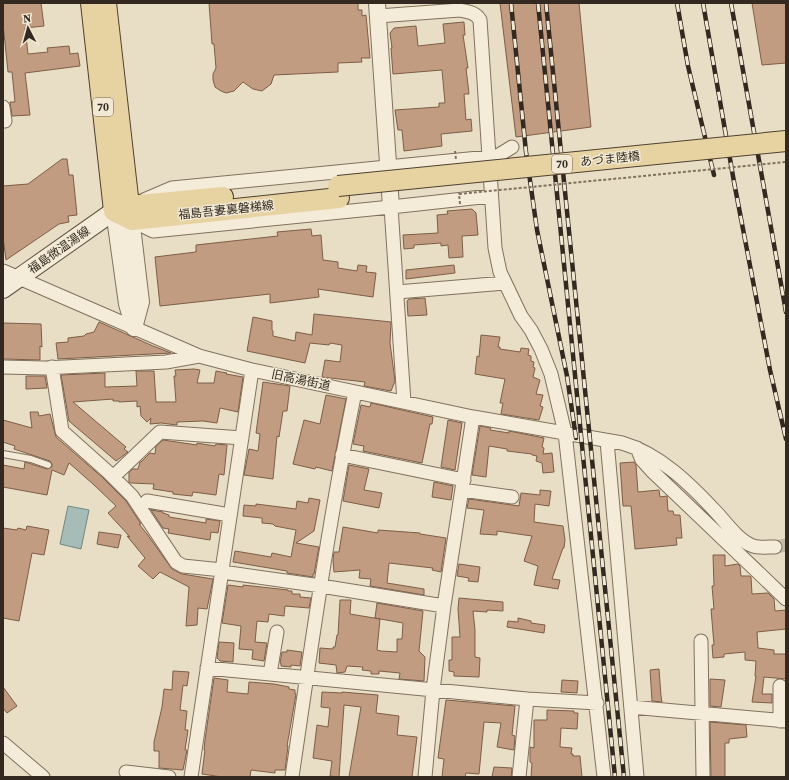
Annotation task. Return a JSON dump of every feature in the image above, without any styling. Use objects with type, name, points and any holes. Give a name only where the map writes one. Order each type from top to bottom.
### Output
[{"type":"main road","name":"70","points":[[91,3],[125,212]]},
{"type":"main road","name":"70","points":[[106,3],[125,212]]},
{"type":"main road","name":"あづま陸橋","points":[[338,192],[786,141]]},
{"type":"main road","name":"あづま陸橋","points":[[338,192],[786,154]]},
{"type":"main road","name":"福島吾妻裏磐梯線","points":[[125,212],[338,192]]},
{"type":"main road","name":"福島微温湯線","points":[[3,289],[11,274],[125,212]]},
{"type":"street","points":[[404,402],[378,10],[460,10],[472,12],[477,15],[480,20],[495,248],[500,272],[521,316],[531,330],[544,355],[551,374],[565,433],[597,703],[604,777]]},
{"type":"street","points":[[3,107],[5,121],[3,121]]},
{"type":"street","points":[[125,212],[172,188],[489,157],[499,155],[512,147]]},
{"type":"street","points":[[125,212],[154,230],[491,196]]},
{"type":"street","points":[[125,212],[127,304],[134,328]]},
{"type":"street","name":"旧高湯街道","points":[[11,274],[199,356],[252,370],[474,417],[607,440],[637,448],[653,456],[676,473],[706,501],[740,537],[754,546],[775,547]]},
{"type":"street","points":[[397,292],[505,283]]},
{"type":"street","points":[[3,367],[52,367],[166,362],[199,356]]},
{"type":"street","points":[[52,367],[62,431],[132,496],[176,562],[183,566],[444,606]]},
{"type":"street","points":[[191,777],[252,370]]},
{"type":"street","points":[[292,777],[342,455],[355,392]]},
{"type":"street","points":[[425,777],[433,690],[444,606],[474,417]]},
{"type":"street","points":[[113,478],[160,432],[242,438]]},
{"type":"street","points":[[607,440],[638,777]]},
{"type":"street","points":[[637,448],[642,460],[652,471],[786,599]]},
{"type":"street","points":[[342,455],[512,497]]},
{"type":"street","points":[[147,501],[230,515]]},
{"type":"street","points":[[270,674],[277,632]]},
{"type":"street","points":[[701,641],[703,777]]},
{"type":"street","points":[[207,668],[527,699],[597,703]]},
{"type":"street","points":[[631,707],[783,721],[780,686]]},
{"type":"street","points":[[519,777],[527,699]]},
{"type":"street","points":[[3,743],[44,777]]},
{"type":"street","points":[[126,772],[169,777]]},
{"type":"lane","points":[[3,454],[31,459],[48,465]]},
{"type":"path","points":[[455,151],[456,163]]},
{"type":"path","points":[[460,204],[459,194],[786,162]]},
{"type":"water","points":[[68,506],[89,510],[81,549],[60,544]]},
{"type":"building","points":[[3,3],[41,3],[44,26],[25,28],[28,54],[48,52],[47,48],[69,46],[70,54],[78,53],[80,66],[25,73],[30,115],[12,116],[10,102],[15,102],[12,72],[8,72],[3,24]]},
{"type":"building","points":[[209,3],[358,3],[358,10],[362,10],[362,16],[366,15],[370,58],[361,58],[362,62],[338,63],[338,72],[274,75],[271,84],[262,91],[253,89],[243,82],[234,91],[226,93],[215,87],[213,80],[213,74],[216,68],[214,44],[212,44]]},
{"type":"building","points":[[500,3],[579,3],[591,127],[516,137]]},
{"type":"building","points":[[752,3],[786,3],[786,63],[762,65]]},
{"type":"building","points":[[464,22],[465,35],[463,35],[468,68],[466,68],[469,94],[464,94],[466,120],[471,119],[472,131],[441,134],[442,146],[404,151],[402,130],[398,130],[395,110],[439,107],[439,103],[445,103],[442,70],[393,74],[390,33],[394,28],[416,26],[418,46],[445,43],[443,24]]},
{"type":"building","points":[[62,159],[67,159],[69,175],[73,175],[77,215],[68,216],[69,222],[59,224],[6,260],[3,237],[3,186],[28,184]]},
{"type":"building","points":[[472,209],[476,213],[478,235],[462,236],[463,257],[449,258],[448,245],[441,246],[441,243],[414,245],[414,248],[404,249],[403,235],[438,233],[437,215],[448,214],[447,211]]},
{"type":"building","points":[[311,229],[312,236],[321,235],[323,260],[338,262],[338,268],[357,271],[358,265],[367,266],[366,272],[376,273],[373,297],[318,289],[319,297],[270,303],[270,294],[160,306],[155,257],[196,252],[196,245],[278,236],[277,232]]},
{"type":"building","points":[[454,265],[455,273],[406,279],[406,270]]},
{"type":"building","points":[[425,298],[427,315],[408,316],[407,301],[409,299]]},
{"type":"building","points":[[314,314],[391,322],[390,343],[395,381],[391,391],[364,386],[365,382],[322,377],[325,360],[340,362],[342,345],[330,343],[329,345],[310,343],[305,363],[247,351],[253,317],[272,321],[273,336],[295,341],[296,332],[312,335]]},
{"type":"building","points":[[99,322],[171,353],[58,359],[56,343],[68,342],[68,338],[84,336],[94,332]]},
{"type":"building","points":[[3,323],[41,324],[42,347],[40,346],[40,360],[3,359]]},
{"type":"building","points":[[481,335],[500,337],[498,347],[500,347],[500,349],[520,352],[521,348],[529,349],[528,355],[531,356],[531,361],[534,362],[533,367],[535,368],[533,377],[540,380],[536,394],[543,395],[540,406],[543,407],[539,420],[501,414],[503,403],[500,403],[505,379],[475,374],[477,356],[479,357]]},
{"type":"building","points":[[175,370],[200,370],[197,383],[214,383],[216,371],[243,377],[238,412],[220,408],[217,423],[203,421],[177,422],[177,425],[161,423],[150,424],[151,418],[147,422],[141,416],[140,406],[137,407],[137,401],[119,402],[113,401],[113,399],[73,402],[126,447],[124,449],[128,452],[116,461],[69,421],[61,375],[105,373],[105,387],[137,386],[136,371],[154,371],[156,402],[176,402]]},
{"type":"building","points":[[26,376],[45,376],[47,388],[26,389]]},
{"type":"building","points":[[263,382],[290,386],[287,411],[283,411],[279,437],[277,436],[273,479],[244,475],[249,449],[258,451],[260,434],[256,433]]},
{"type":"building","points":[[326,395],[346,399],[332,471],[293,464],[304,420],[320,424]]},
{"type":"building","points":[[371,403],[433,417],[432,424],[430,424],[422,463],[363,451],[364,446],[353,444],[361,405],[370,407]]},
{"type":"building","points":[[30,412],[38,412],[39,416],[50,414],[56,437],[103,478],[126,501],[141,524],[139,524],[172,569],[182,574],[213,579],[207,609],[198,608],[197,625],[186,626],[189,587],[160,572],[153,579],[138,566],[145,558],[127,536],[130,537],[108,513],[116,506],[69,463],[64,475],[52,470],[47,495],[3,487],[3,465],[24,469],[25,462],[47,469],[52,467],[50,461],[14,449],[15,446],[3,442],[3,420],[32,428]]},
{"type":"building","points":[[448,420],[462,423],[455,470],[441,467]]},
{"type":"building","points":[[480,426],[491,428],[490,430],[509,433],[509,431],[544,438],[542,447],[544,448],[543,454],[552,453],[554,472],[543,473],[542,463],[536,461],[537,456],[532,454],[507,451],[507,449],[489,446],[486,477],[472,475]]},
{"type":"building","points":[[163,440],[197,445],[197,443],[215,446],[216,444],[227,445],[224,475],[219,474],[216,495],[193,492],[192,496],[173,494],[173,492],[153,489],[154,484],[129,482],[129,472],[133,469],[138,469],[140,462],[150,453],[155,454],[156,446]]},
{"type":"building","points":[[634,462],[636,465],[638,492],[659,490],[660,497],[667,496],[668,511],[673,511],[674,515],[680,515],[682,538],[676,538],[677,545],[635,549],[631,506],[623,506],[620,463]]},
{"type":"building","points":[[349,465],[369,469],[364,490],[382,493],[379,508],[343,501]]},
{"type":"building","points":[[434,482],[453,486],[451,500],[432,497]]},
{"type":"building","points":[[540,490],[551,491],[549,506],[535,504],[534,522],[563,526],[565,540],[564,548],[552,579],[560,580],[558,589],[534,585],[538,566],[524,561],[532,536],[497,531],[497,535],[480,534],[484,510],[467,508],[469,499],[519,506],[521,493],[540,495]]},
{"type":"building","points":[[309,498],[320,500],[314,531],[296,543],[319,547],[313,577],[233,562],[235,551],[271,557],[272,553],[291,557],[296,530],[275,526],[273,524],[262,523],[262,518],[243,516],[244,505],[256,506],[256,504],[296,509],[297,501],[308,503]]},
{"type":"building","points":[[151,510],[163,512],[169,515],[169,517],[206,523],[206,519],[220,521],[218,533],[211,532],[210,540],[168,533],[169,529],[163,528]]},
{"type":"building","points":[[27,526],[49,530],[44,555],[32,553],[19,621],[3,618],[3,528],[17,530],[18,528],[26,530]]},
{"type":"building","points":[[343,527],[378,533],[378,530],[420,533],[446,538],[441,572],[432,570],[433,568],[389,563],[387,583],[424,589],[424,595],[370,586],[371,579],[359,578],[360,570],[334,572],[334,552],[339,552]]},
{"type":"building","points":[[99,532],[121,535],[118,548],[97,544]]},
{"type":"building","points":[[713,555],[725,555],[725,566],[738,564],[740,566],[741,576],[751,577],[752,594],[768,593],[774,599],[775,611],[786,610],[786,629],[757,632],[758,648],[774,650],[774,654],[786,654],[786,679],[764,677],[762,694],[772,694],[772,703],[752,702],[756,676],[756,661],[745,660],[745,652],[724,654],[724,657],[713,658],[712,645],[714,645],[711,609],[714,609],[712,586],[714,586]]},
{"type":"building","points":[[459,564],[480,567],[478,582],[468,581],[469,578],[457,576]]},
{"type":"building","points":[[228,585],[243,587],[243,585],[292,591],[292,594],[300,594],[300,597],[311,598],[309,608],[285,606],[284,616],[269,614],[268,622],[257,621],[255,642],[267,643],[264,661],[252,659],[253,650],[239,649],[241,626],[222,623]]},
{"type":"building","points":[[459,598],[503,602],[503,611],[473,611],[475,657],[480,658],[479,677],[454,676],[454,672],[449,671],[449,660],[452,660],[452,637],[460,637],[458,609]]},
{"type":"building","points":[[340,600],[351,600],[350,614],[380,619],[377,650],[381,651],[397,652],[397,639],[402,639],[403,623],[375,618],[377,603],[423,611],[419,651],[425,657],[424,681],[399,679],[400,673],[379,671],[379,674],[371,674],[371,671],[362,670],[363,667],[347,666],[345,672],[337,673],[336,665],[319,663],[320,648],[333,649],[333,647],[335,647],[338,635]]},
{"type":"building","points":[[518,618],[531,621],[531,623],[545,625],[544,633],[507,627],[508,621],[518,622]]},
{"type":"building","points":[[219,642],[234,643],[233,662],[220,661],[217,658]]},
{"type":"building","points":[[287,650],[302,652],[300,666],[281,666],[280,663],[282,652],[287,652]]},
{"type":"building","points":[[659,669],[662,702],[652,701],[650,670]]},
{"type":"building","points":[[173,671],[189,672],[187,686],[183,685],[180,710],[187,711],[185,730],[188,730],[185,750],[187,750],[183,770],[159,768],[159,751],[154,751],[154,742],[162,707],[164,689],[172,690]]},
{"type":"building","points":[[214,678],[228,680],[227,692],[248,694],[249,682],[274,684],[289,687],[289,689],[295,690],[296,694],[287,746],[285,770],[275,770],[275,773],[251,770],[250,777],[222,777],[202,774],[205,740]]},
{"type":"building","points":[[710,679],[725,680],[721,707],[710,706]]},
{"type":"building","points":[[562,680],[578,681],[577,693],[561,692]]},
{"type":"building","points":[[3,687],[17,706],[7,713],[3,708]]},
{"type":"building","points":[[322,692],[378,695],[376,713],[399,716],[397,735],[417,737],[412,777],[349,777],[361,707],[344,705],[339,777],[330,776],[332,761],[313,758],[317,725],[328,727],[330,708],[321,707]]},
{"type":"building","points":[[446,700],[515,706],[512,735],[515,736],[514,750],[497,747],[501,723],[484,722],[479,774],[466,773],[465,777],[442,777],[444,759],[438,758]]},
{"type":"building","points":[[547,710],[574,711],[574,713],[578,713],[577,729],[561,728],[560,747],[572,748],[571,754],[573,754],[573,756],[580,756],[582,777],[531,777],[532,763],[530,762],[530,747],[534,748],[534,720],[547,720]]},
{"type":"building","points":[[710,722],[746,725],[747,737],[729,739],[729,743],[725,743],[725,777],[711,777]]},
{"type":"building","points":[[494,767],[512,768],[511,777],[492,777]]},
{"type":"tunnel","points":[[775,547],[786,545]]},
{"type":"railway","points":[[511,3],[526,152],[537,230],[567,376],[576,438]]},
{"type":"railway","points":[[538,3],[615,777]]},
{"type":"railway","points":[[546,3],[624,777]]},
{"type":"railway","points":[[677,3],[688,66],[714,175]]},
{"type":"railway","points":[[703,3],[734,182],[770,370],[786,439]]},
{"type":"railway","points":[[731,3],[786,312]]}]
